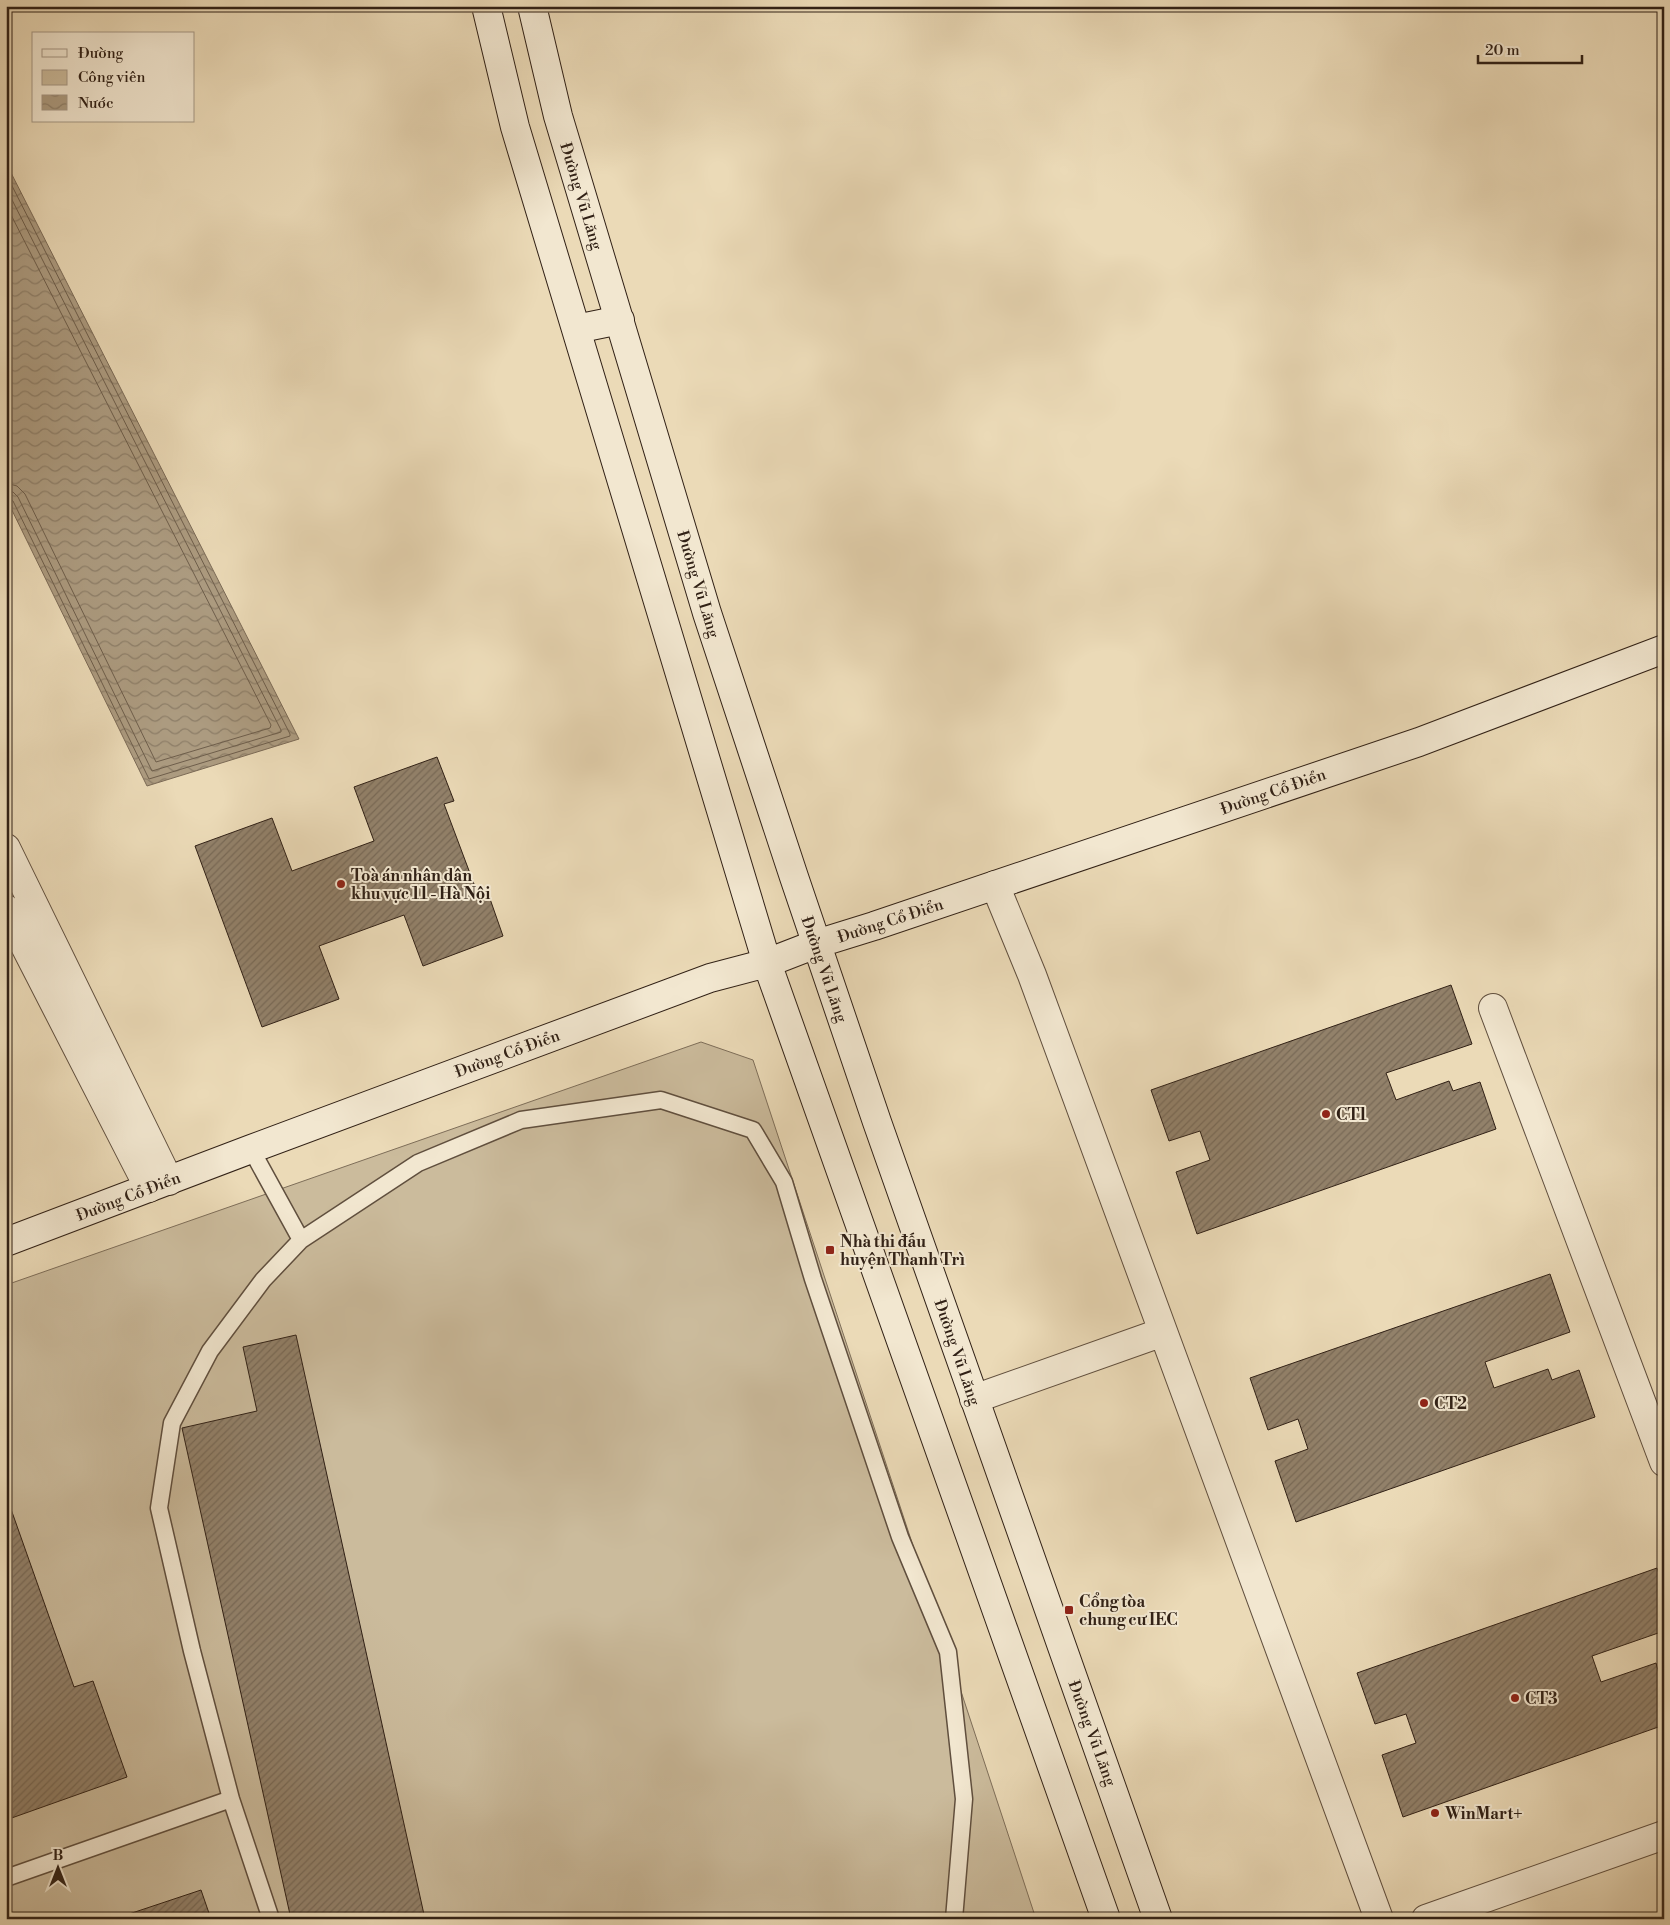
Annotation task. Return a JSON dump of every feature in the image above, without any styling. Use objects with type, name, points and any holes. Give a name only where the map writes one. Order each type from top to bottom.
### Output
[{"type":"street","points":[[486,6],[515,127],[767,963],[1106,1919]]},
{"type":"street","name":"Đường Vũ Lăng","points":[[532,6],[558,116],[707,612],[816,944],[1158,1919]]},
{"type":"street","points":[[576,329],[620,320]]},
{"type":"street","name":"Đường Cổ Điển","points":[[6,1242],[701,982],[767,963],[816,944],[1419,742],[1664,649]]},
{"type":"street","points":[[6,848],[159,1185]]},
{"type":"street","points":[[995,885],[1032,975],[1379,1919]]},
{"type":"street","points":[[6,909],[159,1185]]},
{"type":"street","points":[[1493,1008],[1664,1462]]},
{"type":"street","points":[[974,1398],[1163,1332]]},
{"type":"street","points":[[1426,1919],[1664,1835]]},
{"type":"lane","points":[[271,1919],[231,1799],[192,1651],[159,1508],[172,1423],[210,1351],[263,1280],[301,1240],[418,1163],[521,1120],[661,1100],[753,1130],[784,1182],[813,1279],[900,1537],[948,1652],[964,1799],[954,1919]]},
{"type":"lane","points":[[251,1149],[301,1240]]},
{"type":"lane","points":[[6,1878],[231,1799]]},
{"type":"green space","points":[[701,1042],[753,1060],[1036,1919],[6,1919],[6,1285]]},
{"type":"water","points":[[6,163],[299,739],[147,786],[6,498]]},
{"type":"building","name":"Toà án nhân dân khu vực 11 - Hà Nội","points":[[437,757],[454,801],[444,804],[480,900],[489,896],[503,936],[423,966],[404,915],[319,946],[339,999],[262,1027],[195,846],[272,818],[292,871],[374,841],[354,787]]},
{"type":"building","name":"CT1","points":[[1451,985],[1472,1044],[1386,1073],[1396,1100],[1449,1081],[1453,1091],[1480,1082],[1496,1129],[1197,1234],[1176,1172],[1210,1160],[1200,1131],[1169,1141],[1151,1090]]},
{"type":"building","name":"CT2","points":[[1550,1274],[1570,1332],[1485,1362],[1494,1388],[1548,1369],[1552,1380],[1579,1370],[1595,1417],[1296,1522],[1275,1461],[1308,1449],[1298,1419],[1268,1430],[1250,1378]]},
{"type":"building","points":[[296,1335],[425,1919],[359,1919],[358,1917],[349,1919],[291,1919],[182,1428],[257,1411],[243,1347]]},
{"type":"building","points":[[6,1495],[74,1687],[93,1681],[127,1777],[6,1820]]},
{"type":"building","name":"CT3","points":[[1657,1568],[1664,1588],[1664,1631],[1592,1656],[1601,1682],[1656,1663],[1659,1674],[1664,1672],[1664,1725],[1403,1817],[1382,1755],[1416,1743],[1406,1714],[1375,1724],[1357,1673]]},
{"type":"building","points":[[201,1890],[211,1919],[114,1919]]},
{"type":"place","name":"Toà án nhân dân khu vực 11 - Hà Nội","points":[[341,884]]},
{"type":"place","name":"CT1","points":[[1326,1114]]},
{"type":"place","name":"Nhà thi đấu huyện Thanh Trì","points":[[830,1250]]},
{"type":"place","name":"CT2","points":[[1424,1403]]},
{"type":"place","name":"Cổng tòa chung cư IEC","points":[[1069,1610]]},
{"type":"place","name":"CT3","points":[[1515,1698]]},
{"type":"place","name":"WinMart+","points":[[1435,1813]]}]
